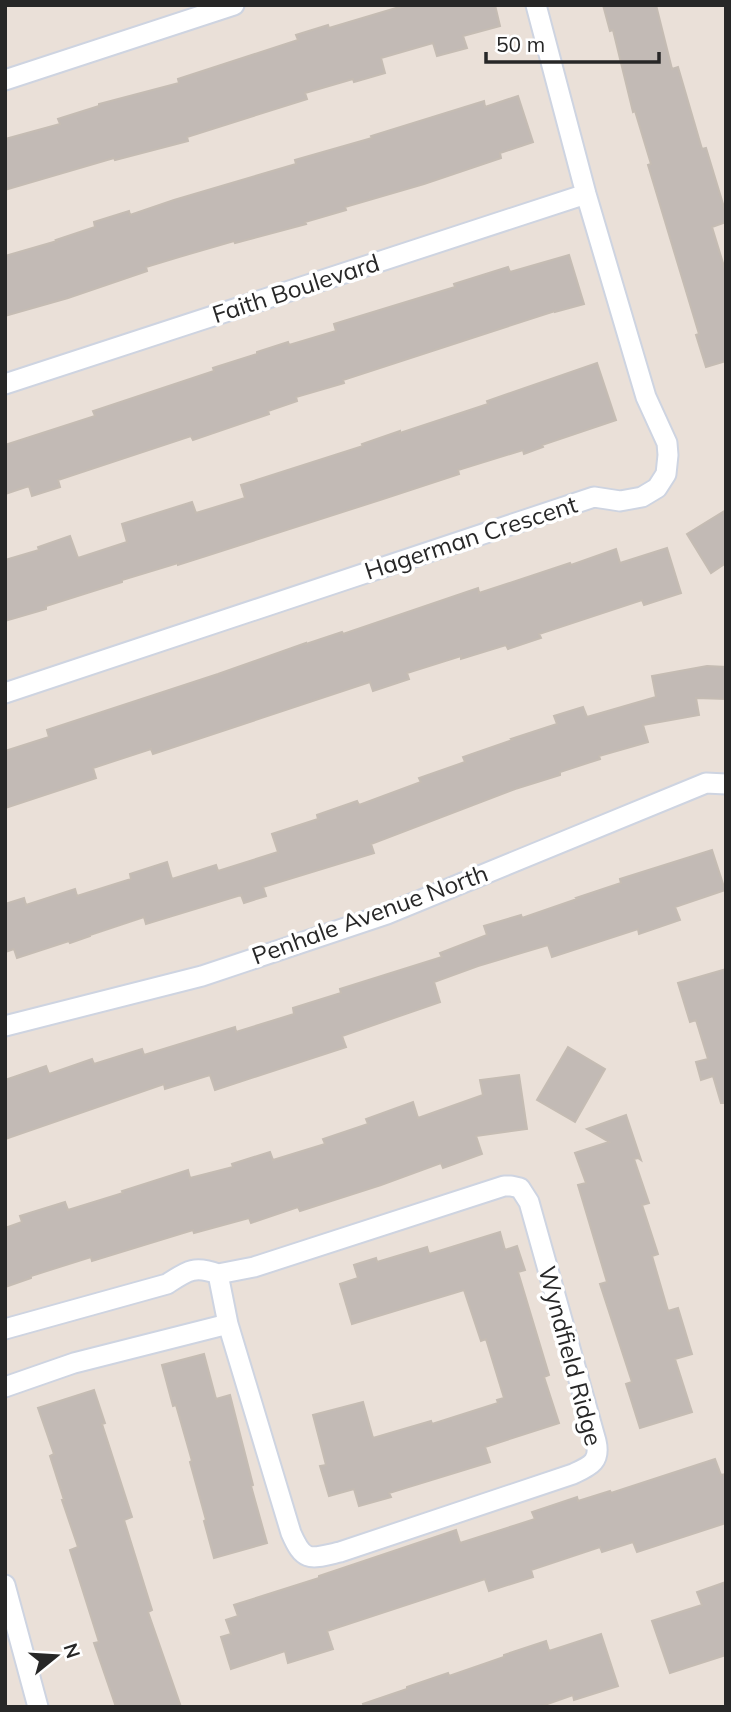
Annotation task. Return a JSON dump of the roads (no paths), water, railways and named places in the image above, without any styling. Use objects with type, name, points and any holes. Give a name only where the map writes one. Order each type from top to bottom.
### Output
[{"type":"street","points":[[5,80],[234,5]]},
{"type":"street","name":"Hagerman Crescent","points":[[5,693],[594,498],[620,501],[642,497],[657,488],[666,474],[667,443],[646,397],[586,194],[536,5]]},
{"type":"street","name":"Faith Boulevard","points":[[5,384],[586,194]]},
{"type":"street","name":"Penhale Avenue North","points":[[5,1026],[202,976],[387,914],[706,783],[726,784]]},
{"type":"street","name":"Wyndfield Ridge","points":[[5,1329],[166,1284],[189,1270],[204,1269],[218,1274],[254,1267],[504,1186],[520,1188],[529,1202],[596,1441],[598,1450],[593,1464],[573,1474],[340,1552],[306,1556],[300,1552],[291,1533],[228,1324],[218,1274]]},
{"type":"street","points":[[5,1387],[74,1363],[228,1324]]},
{"type":"street","points":[[5,1585],[38,1707]]}]
